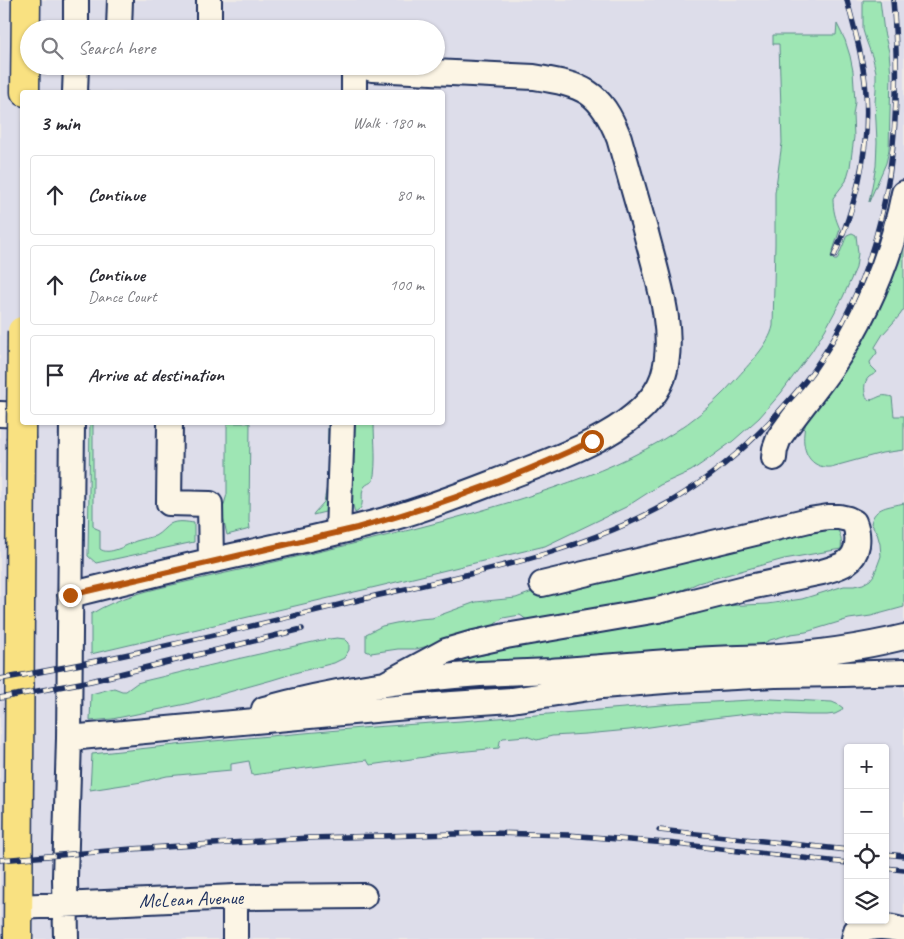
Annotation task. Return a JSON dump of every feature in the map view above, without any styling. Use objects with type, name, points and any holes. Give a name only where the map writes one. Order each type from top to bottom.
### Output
[{"type":"main road","points":[[26,0],[26,20]]},
{"type":"main road","points":[[25,75],[25,90]]},
{"type":"main road","points":[[12,937],[18,906],[22,427]]},
{"type":"street","points":[[76,0],[76,20]]},
{"type":"street","points":[[120,0],[120,20]]},
{"type":"street","points":[[209,0],[209,20]]},
{"type":"street","points":[[70,595],[348,530],[440,503],[543,464],[608,433],[634,415],[651,398],[662,380],[668,357],[666,320],[660,286],[619,138],[610,117],[600,101],[586,91],[555,80],[534,77],[445,73]]},
{"type":"street","points":[[75,90],[76,75]]},
{"type":"street","points":[[354,75],[354,90]]},
{"type":"street","points":[[774,458],[778,438],[832,366],[851,337],[865,309],[891,246],[904,193]]},
{"type":"street","points":[[0,414],[22,427]]},
{"type":"street","points":[[66,939],[65,878],[69,738],[72,425]]},
{"type":"street","points":[[170,425],[169,503],[210,504],[211,561]]},
{"type":"street","points":[[342,425],[348,530]]},
{"type":"street","points":[[385,684],[456,647],[506,636],[658,610],[822,572],[837,567],[851,559],[857,541],[857,533],[854,522],[839,516],[828,517],[753,533],[542,584]]},
{"type":"street","points":[[186,727],[234,717],[322,694],[424,679],[825,652],[904,637]]},
{"type":"street","points":[[69,738],[406,707],[512,700],[602,686],[677,680],[776,675],[904,672]]},
{"type":"street","name":"McLean Avenue","points":[[18,906],[235,897],[364,896]]},
{"type":"street","points":[[235,897],[235,939]]},
{"type":"street","points":[[854,939],[856,931],[874,927],[889,927],[902,930],[904,934]]},
{"type":"shaded area","points":[[0,0],[904,0],[904,939],[0,939]]},
{"type":"green space","points":[[863,0],[880,0],[891,75],[889,150],[886,163],[869,202],[876,166],[876,72],[863,30]]},
{"type":"green space","points":[[837,24],[850,56],[855,102],[853,115],[854,137],[850,167],[846,181],[833,198],[833,206],[840,229],[831,257],[837,260],[847,235],[852,233],[856,235],[858,253],[856,268],[843,297],[812,351],[781,393],[759,418],[733,441],[691,471],[660,485],[626,507],[545,546],[91,654],[91,614],[112,603],[158,588],[411,530],[538,493],[631,457],[660,441],[713,403],[758,354],[771,333],[773,326],[775,193],[782,143],[779,44],[773,44],[773,35],[836,35]]},
{"type":"green space","points":[[904,243],[904,309],[883,334],[875,347],[877,353],[870,362],[877,372],[867,379],[865,394],[867,399],[881,396],[892,397],[894,416],[904,416],[904,450],[882,453],[831,467],[818,465],[809,458],[804,446],[804,430],[809,413],[898,262]]},
{"type":"green space","points":[[90,425],[93,425],[93,525],[100,530],[100,549],[108,551],[118,549],[136,541],[155,536],[170,524],[179,522],[194,523],[194,542],[96,563],[88,556]]},
{"type":"green space","points":[[227,425],[250,425],[250,529],[227,535],[222,512],[227,494]]},
{"type":"green space","points":[[328,425],[374,425],[375,459],[373,481],[363,489],[362,504],[359,510],[355,513],[353,505],[313,515],[324,502],[327,486]]},
{"type":"green space","points":[[904,503],[904,607],[871,616],[849,619],[806,632],[791,634],[755,646],[452,665],[458,659],[488,654],[499,649],[647,624],[723,606],[767,604],[802,599],[844,586],[863,584],[874,575],[881,556],[877,533],[871,523],[873,517],[883,508]]},
{"type":"green space","points":[[823,526],[837,529],[841,538],[841,549],[784,559],[762,565],[698,583],[662,599],[527,620],[520,615],[503,618],[491,627],[416,649],[398,649],[371,653],[366,651],[366,634],[382,626],[432,618],[476,602],[516,598],[535,591]]},
{"type":"green space","points":[[337,638],[345,639],[349,643],[349,650],[344,658],[334,663],[186,704],[112,719],[90,721],[91,694],[114,688],[126,691],[137,683],[144,681]]},
{"type":"green space","points":[[771,699],[832,702],[843,708],[835,714],[827,715],[755,713],[629,730],[552,736],[537,740],[526,736],[503,738],[500,741],[499,748],[436,754],[370,765],[367,760],[252,775],[249,761],[231,764],[231,770],[167,776],[90,790],[92,754],[373,727],[674,704]]},
{"type":"railway","points":[[834,256],[855,197],[866,135],[865,81],[859,46],[847,0]]},
{"type":"railway","points":[[0,679],[93,662],[186,641],[486,570],[562,549],[635,520],[670,502],[716,471],[758,434],[807,380],[843,321],[862,279],[877,234],[887,188],[893,142],[896,95],[896,47],[893,0]]},
{"type":"railway","points":[[0,698],[91,681],[302,629]]},
{"type":"railway","points":[[659,830],[844,850]]},
{"type":"railway","points":[[0,860],[132,849],[309,838],[491,833],[568,835],[667,843],[844,863]]},
{"type":"railway","points":[[889,854],[904,856]]},
{"type":"railway","points":[[889,868],[904,870]]},
{"type":"route","points":[[70,595],[393,518],[440,503],[543,464],[592,441]]}]
